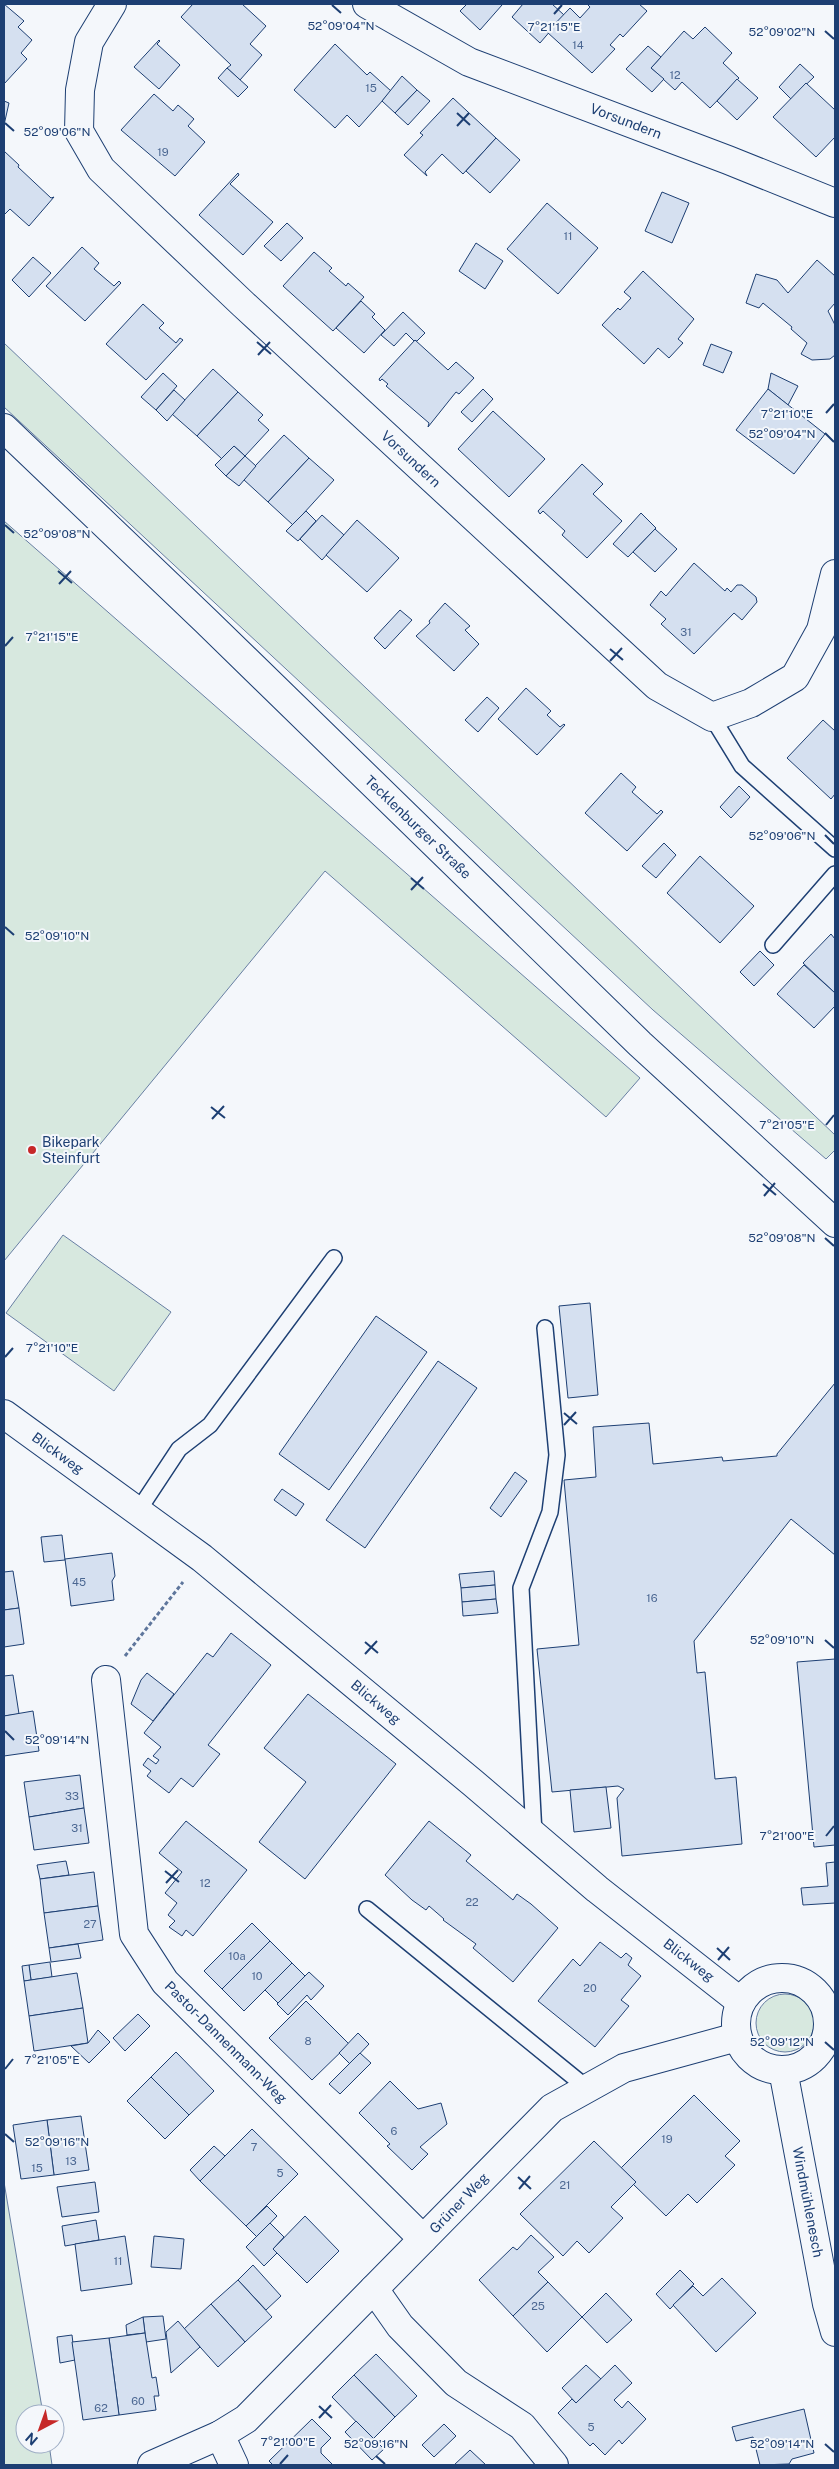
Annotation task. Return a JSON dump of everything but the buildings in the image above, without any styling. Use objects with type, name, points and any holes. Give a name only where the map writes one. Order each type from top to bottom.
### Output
[{"type":"street","name":"Vorsundern","points":[[112,4],[89,42],[80,90],[79,131],[101,169],[250,311],[657,686],[712,717]]},
{"type":"street","name":"Vorsundern","points":[[366,4],[469,62],[728,160],[835,203]]},
{"type":"street","name":"Tecklenburger Straße","points":[[4,428],[213,628],[640,1044],[835,1223]]},
{"type":"street","points":[[712,717],[751,703],[795,677],[821,630],[835,574]]},
{"type":"street","name":"Blickweg","points":[[4,1414],[202,1558],[534,1834],[597,1889],[741,2002]]},
{"type":"street","name":"Pastor-Dannenmann-Weg","points":[[106,1680],[134,1934],[165,1982],[424,2239]]},
{"type":"street","points":[[786,1977],[807,1984],[822,1999],[831,2031],[814,2058],[801,2066],[783,2070],[767,2068],[748,2055],[737,2037],[736,2018],[741,2002],[751,1989],[767,1980],[786,1977]]},
{"type":"street","name":"Grüner Weg","points":[[152,2465],[220,2435],[246,2419],[552,2108],[624,2068],[737,2037]]},
{"type":"street","name":"Windmühlenesch","points":[[783,2070],[827,2304],[835,2332]]},
{"type":"street","points":[[374,2289],[400,2326],[456,2383],[522,2426],[554,2465]]},
{"type":"street","points":[[220,2435],[234,2465]]},
{"type":"lane","points":[[712,717],[742,766],[835,849]]},
{"type":"lane","points":[[773,945],[835,874]]},
{"type":"lane","points":[[138,1511],[179,1449],[210,1425],[334,1258]]},
{"type":"lane","points":[[534,1834],[521,1588],[550,1512],[556,1455],[545,1328]]},
{"type":"lane","points":[[367,1909],[587,2088]]},
{"type":"path","points":[[106,1680],[202,1558]]},
{"type":"shaded area","points":[[4,343],[835,1135],[835,1150],[826,1159],[653,1010],[4,407]]},
{"type":"shaded area","points":[[4,521],[640,1078],[606,1117],[325,871],[4,1261]]},
{"type":"shaded area","points":[[63,1235],[171,1312],[114,1391],[6,1313]]},
{"type":"shaded area","points":[[785,1994],[801,1999],[809,2007],[814,2023],[809,2039],[801,2047],[785,2052],[769,2047],[761,2039],[756,2023],[761,2007],[769,1999]]},
{"type":"shaded area","points":[[4,2182],[41,2404],[15,2404],[15,2454],[50,2454],[52,2465],[4,2465]]},
{"type":"place","name":"Bikepark Steinfurt","points":[[32,1150]]}]
